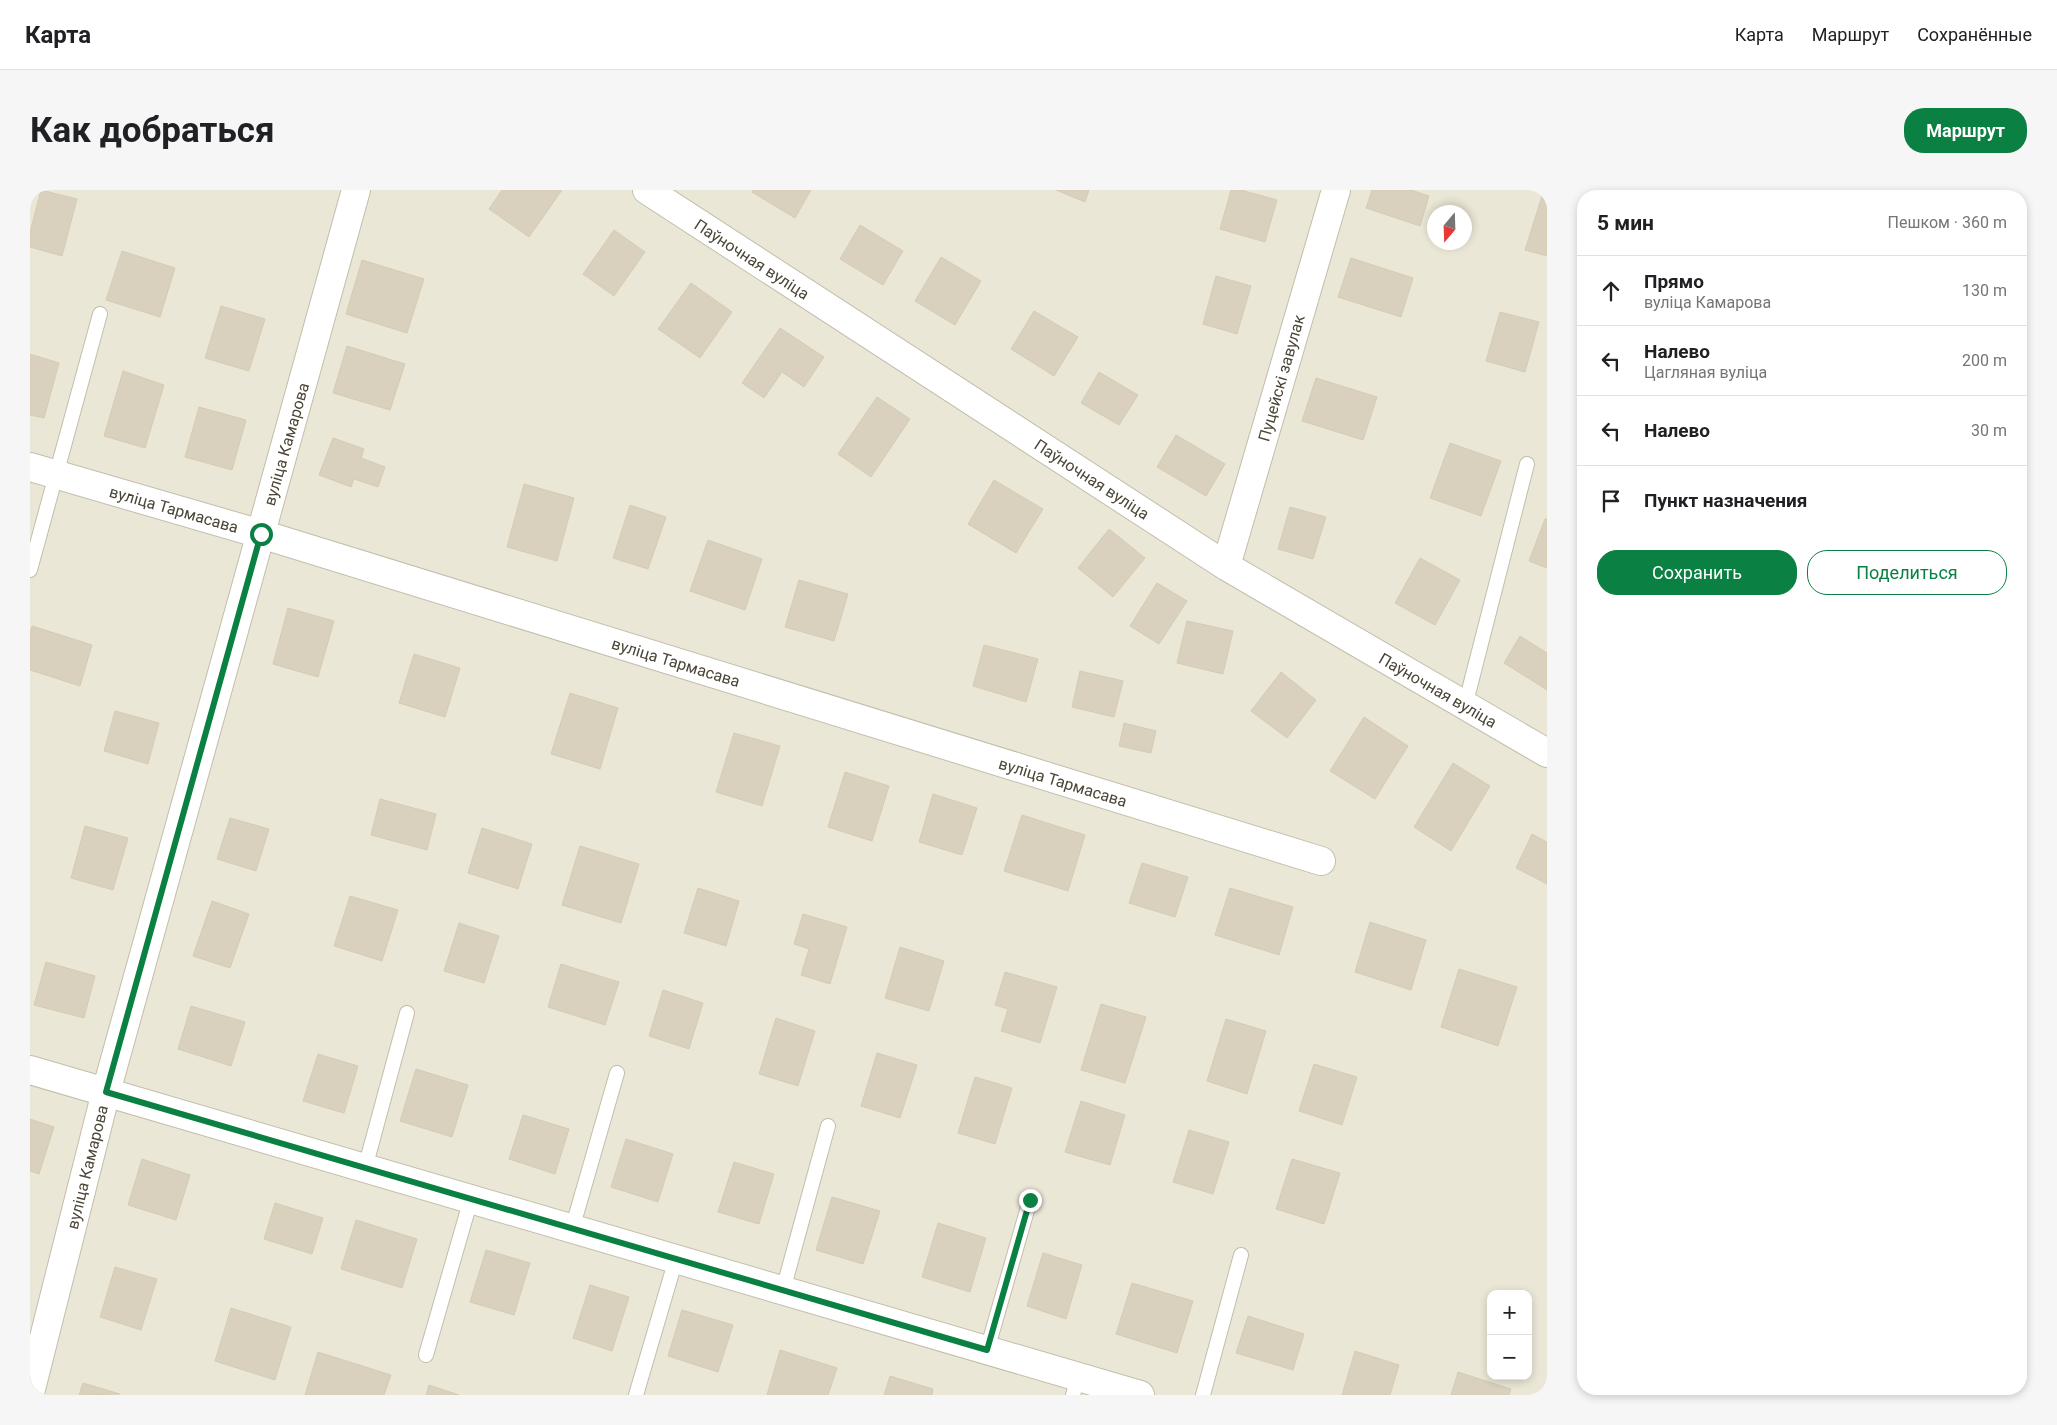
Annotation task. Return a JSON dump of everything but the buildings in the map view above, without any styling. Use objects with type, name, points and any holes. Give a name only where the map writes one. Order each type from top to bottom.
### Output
[{"type":"street","name":"вуліца Камарова","points":[[30,1393],[106,1092],[356,190]]},
{"type":"street","name":"Паўночная вуліца","points":[[647,190],[1226,566],[1547,753]]},
{"type":"street","name":"Пуцейскі завулак","points":[[1226,566],[1336,190]]},
{"type":"street","name":"вуліца Тармасава","points":[[43,470],[261,534],[1321,861]]},
{"type":"street","points":[[30,1070],[987,1350],[1076,1386],[1140,1395]]},
{"type":"lane","points":[[30,570],[43,470],[100,314]]},
{"type":"lane","points":[[1465,706],[1527,464]]},
{"type":"lane","points":[[365,1168],[407,1013]]},
{"type":"lane","points":[[572,1228],[617,1073]]},
{"type":"lane","points":[[783,1290],[828,1126]]},
{"type":"lane","points":[[426,1355],[471,1199]]},
{"type":"lane","points":[[987,1350],[1030,1200]]},
{"type":"lane","points":[[1203,1395],[1241,1255]]},
{"type":"lane","points":[[636,1395],[676,1259]]},
{"type":"shaded area","points":[[30,190],[1547,190],[1547,1395],[30,1395]]},
{"type":"route","points":[[261,534],[106,1092],[987,1350],[1030,1200]]}]
